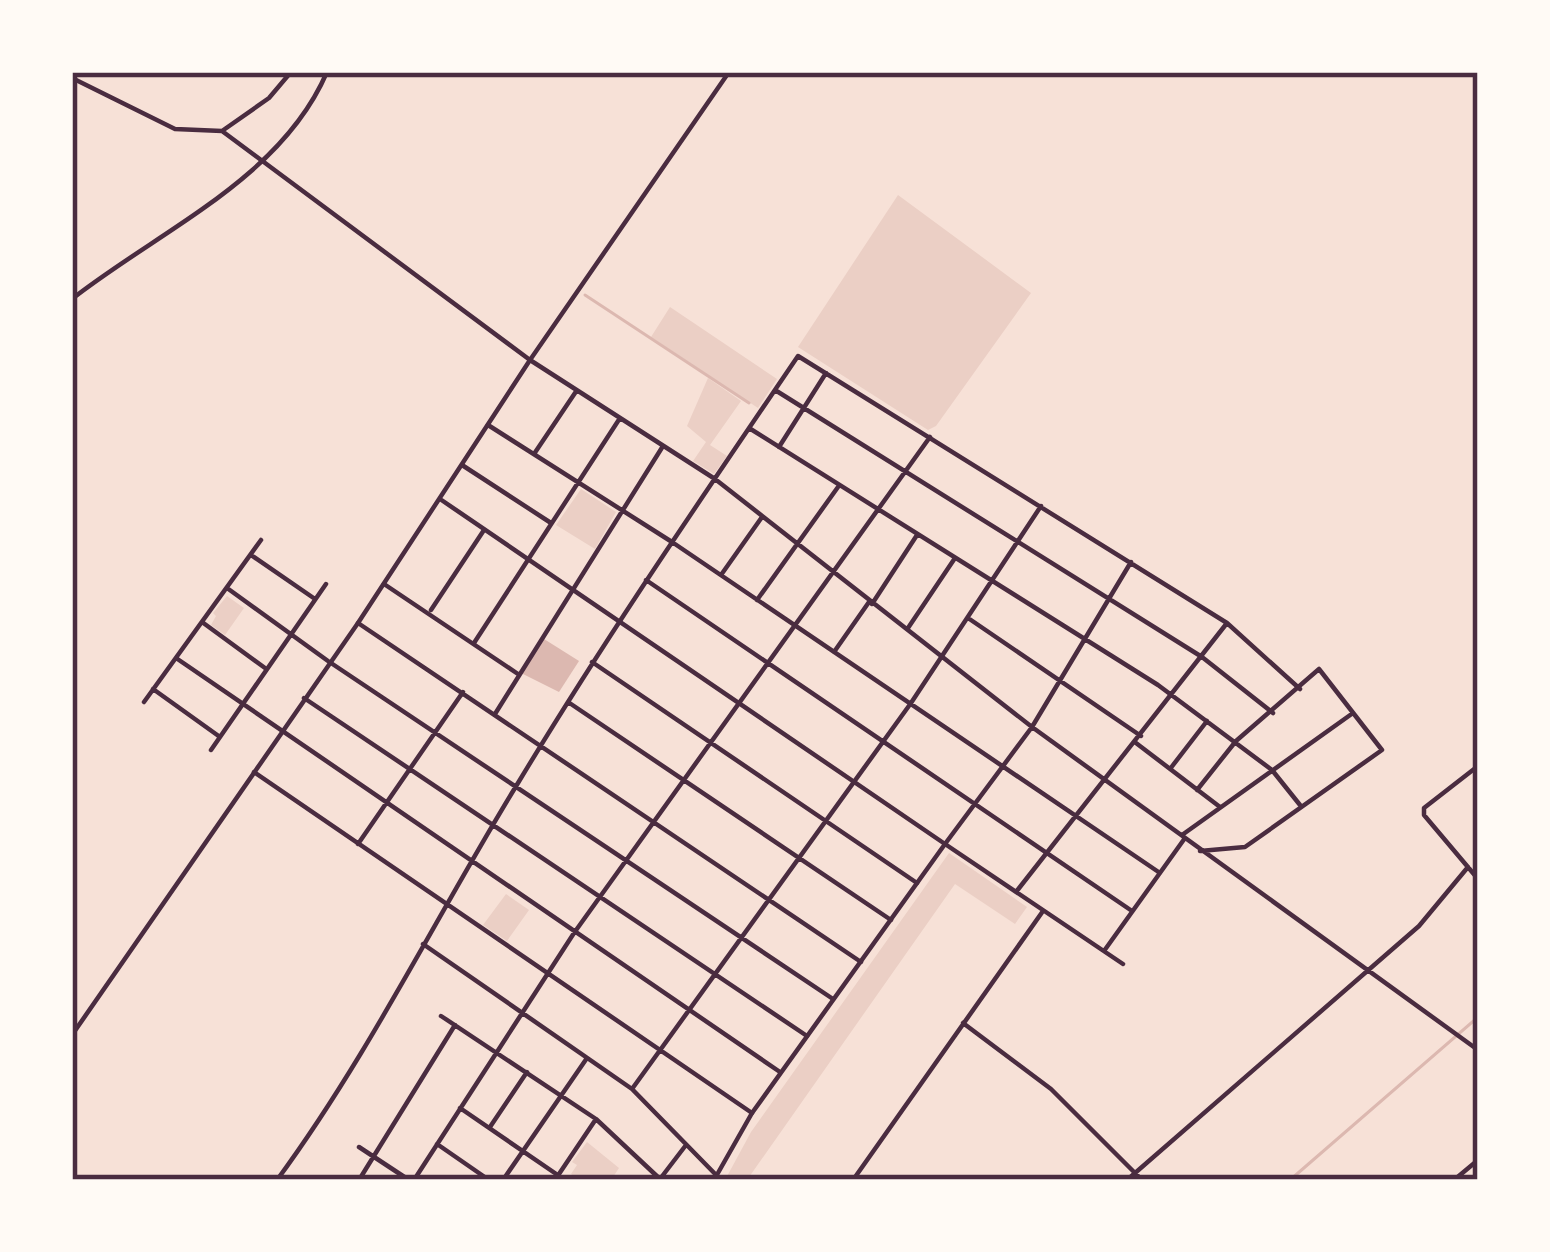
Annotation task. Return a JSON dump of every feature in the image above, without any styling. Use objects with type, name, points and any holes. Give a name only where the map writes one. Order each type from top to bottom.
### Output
[{"type":"street","points":[[72,78],[175,129],[222,130],[269,98],[291,72]]},
{"type":"street","points":[[72,299],[263,162],[296,129],[327,72]]},
{"type":"street","points":[[72,1035],[358,623],[530,359],[729,72]]},
{"type":"street","points":[[222,130],[530,359],[715,478],[1033,728],[1478,1050]]},
{"type":"street","points":[[277,1180],[324,1116],[516,785],[617,622],[798,356],[1227,623],[1300,689]]},
{"type":"street","points":[[779,447],[826,373]]},
{"type":"street","points":[[534,454],[577,390]]},
{"type":"street","points":[[775,390],[1202,657],[1273,713]]},
{"type":"street","points":[[474,644],[620,418]]},
{"type":"street","points":[[488,425],[672,542],[1160,872]]},
{"type":"street","points":[[749,428],[1172,695],[1272,770],[1300,805]]},
{"type":"street","points":[[359,1147],[412,1180],[574,933],[930,437]]},
{"type":"street","points":[[495,714],[663,446]]},
{"type":"street","points":[[462,466],[551,523]]},
{"type":"street","points":[[757,600],[839,486]]},
{"type":"street","points":[[440,500],[1123,964]]},
{"type":"street","points":[[632,1089],[911,704],[1041,506]]},
{"type":"street","points":[[721,575],[762,518]]},
{"type":"street","points":[[430,612],[484,530]]},
{"type":"street","points":[[834,652],[917,535]]},
{"type":"street","points":[[144,702],[261,540]]},
{"type":"street","points":[[251,555],[315,599]]},
{"type":"street","points":[[907,630],[955,558]]},
{"type":"street","points":[[423,944],[632,1089],[717,1178],[752,1113],[1033,728],[1131,562]]},
{"type":"street","points":[[646,580],[1132,910]]},
{"type":"street","points":[[211,750],[326,584]]},
{"type":"street","points":[[384,584],[519,675]]},
{"type":"street","points":[[227,588],[328,661],[834,999]]},
{"type":"street","points":[[968,618],[1138,739],[1220,807]]},
{"type":"street","points":[[202,622],[266,668]]},
{"type":"street","points":[[358,623],[861,962]]},
{"type":"street","points":[[1016,892],[1227,623]]},
{"type":"street","points":[[176,658],[781,1073]]},
{"type":"street","points":[[592,662],[917,884]]},
{"type":"street","points":[[1197,790],[1236,741],[1319,669],[1382,750],[1245,847],[1200,851]]},
{"type":"street","points":[[153,688],[220,736]]},
{"type":"street","points":[[358,844],[463,692]]},
{"type":"street","points":[[304,698],[808,1036]]},
{"type":"street","points":[[568,702],[891,920]]},
{"type":"street","points":[[1104,951],[1183,837],[1353,712]]},
{"type":"street","points":[[1170,769],[1207,721]]},
{"type":"street","points":[[1478,766],[1424,808],[1424,815],[1478,879]]},
{"type":"street","points":[[254,772],[752,1113]]},
{"type":"street","points":[[1127,1180],[1419,926],[1468,867]]},
{"type":"street","points":[[853,1180],[1043,910]]},
{"type":"street","points":[[441,1016],[596,1119],[660,1179],[686,1145]]},
{"type":"street","points":[[963,1023],[1051,1089],[1142,1180]]},
{"type":"street","points":[[359,1180],[455,1025]]},
{"type":"street","points":[[503,1180],[587,1058]]},
{"type":"street","points":[[489,1128],[527,1072]]},
{"type":"street","points":[[460,1108],[566,1180]]},
{"type":"street","points":[[558,1175],[596,1119]]},
{"type":"street","points":[[437,1144],[490,1180]]},
{"type":"street","points":[[1454,1180],[1478,1160]]},
{"type":"shaded area","points":[[898,195],[1031,293],[936,426],[928,430],[798,347]]},
{"type":"shaded area","points":[[670,307],[777,379],[758,408],[651,337]]},
{"type":"shaded area","points":[[708,378],[741,401],[710,445],[727,456],[714,474],[693,461],[706,442],[687,426]]},
{"type":"shaded area","points":[[581,489],[616,512],[595,549],[556,525]]},
{"type":"shaded area","points":[[227,596],[244,608],[225,635],[211,625],[213,613]]},
{"type":"shaded area","points":[[544,639],[579,661],[559,692],[521,673]]},
{"type":"shaded area","points":[[949,853],[1027,907],[1015,924],[955,884],[747,1180],[725,1180],[751,1132]]},
{"type":"shaded area","points":[[506,894],[529,910],[507,941],[483,925]]},
{"type":"shaded area","points":[[587,1142],[619,1168],[611,1180],[579,1180],[571,1174],[577,1165],[572,1162]]},
{"type":"waterway","points":[[585,295],[749,403]]},
{"type":"waterway","points":[[1290,1180],[1478,1017]]}]
